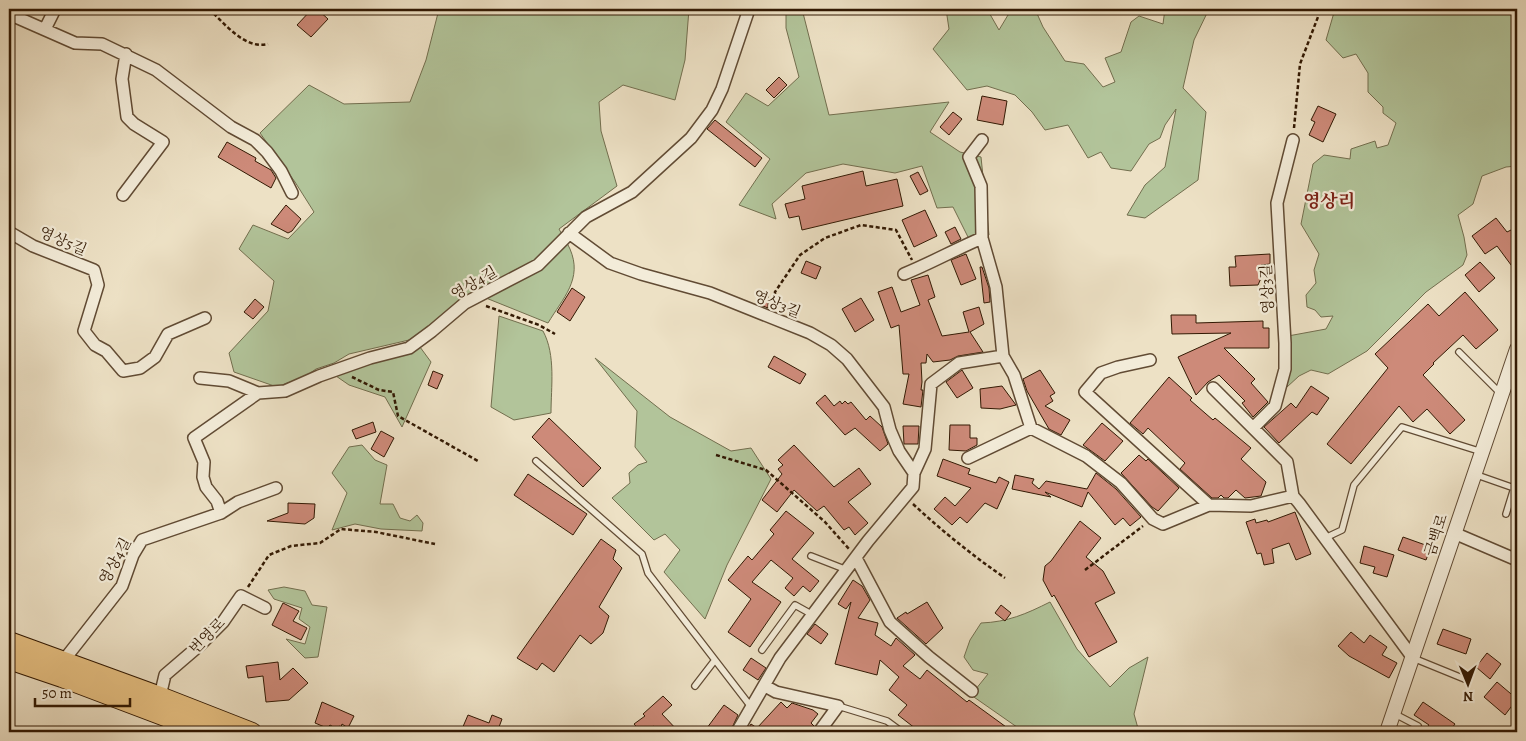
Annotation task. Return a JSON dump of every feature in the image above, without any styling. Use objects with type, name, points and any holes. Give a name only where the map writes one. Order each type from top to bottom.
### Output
[{"type":"main road","points":[[9,641],[252,732]]},
{"type":"main road","points":[[9,660],[205,732]]},
{"type":"street","points":[[45,29],[55,9]]},
{"type":"street","name":"영상4길","points":[[258,393],[285,391],[370,358],[409,348],[432,332],[464,303],[538,264],[586,217],[632,192],[690,138],[712,110],[722,89],[749,9]]},
{"type":"street","points":[[9,14],[75,43],[102,44],[156,70],[230,127],[254,140],[267,152],[281,171],[292,193]]},
{"type":"street","points":[[123,195],[163,142],[134,124],[127,117],[122,79],[126,54]]},
{"type":"street","points":[[982,140],[969,157],[981,186],[982,238],[996,287],[1003,356],[1014,376],[1031,428],[1086,456],[1121,483],[1153,519],[1163,524],[1209,505],[1250,506],[1293,496]]},
{"type":"street","name":"영상3길","points":[[1253,428],[1276,406],[1285,369],[1277,203],[1293,140]]},
{"type":"street","name":"영상5길","points":[[9,232],[33,246],[94,270],[98,285],[84,332],[95,345],[106,350],[124,371],[140,368],[155,357],[168,334],[205,318]]},
{"type":"street","name":"영상3길","points":[[569,233],[610,263],[641,274],[710,293],[810,333],[832,345],[847,359],[884,407],[890,430],[899,451],[914,473]]},
{"type":"street","points":[[904,274],[982,238]]},
{"type":"street","name":"금백로","points":[[1387,732],[1516,355]]},
{"type":"street","points":[[737,732],[780,658],[913,486],[914,473],[925,449],[931,384],[959,363],[1003,356]]},
{"type":"street","points":[[1150,360],[1101,373],[1085,392],[1209,505]]},
{"type":"street","points":[[200,378],[229,381],[258,393]]},
{"type":"street","points":[[1213,388],[1288,462],[1293,496],[1413,658]]},
{"type":"street","points":[[221,513],[217,502],[206,487],[203,477],[204,462],[194,438],[258,393]]},
{"type":"street","points":[[968,458],[1031,428]]},
{"type":"street","name":"영상4길","points":[[64,660],[122,586],[133,555],[142,540],[221,513],[238,502],[276,488]]},
{"type":"street","points":[[1454,533],[1517,560]]},
{"type":"street","points":[[856,558],[890,622],[929,657],[972,691]]},
{"type":"street","points":[[241,596],[265,608]]},
{"type":"street","name":"번영로","points":[[160,696],[165,675],[223,622],[241,596]]},
{"type":"street","points":[[765,686],[776,692],[838,706],[819,732]]},
{"type":"lane","points":[[1459,352],[1501,395]]},
{"type":"lane","points":[[1325,538],[1342,530],[1354,484],[1402,427],[1482,452]]},
{"type":"lane","points":[[536,461],[642,554],[648,573],[752,708]]},
{"type":"lane","points":[[1474,474],[1514,488],[1506,514]]},
{"type":"lane","points":[[811,556],[847,570]]},
{"type":"lane","points":[[762,650],[795,605],[813,615]]},
{"type":"lane","points":[[1413,658],[1467,680]]},
{"type":"lane","points":[[695,686],[715,660]]},
{"type":"lane","points":[[838,706],[887,721],[902,732]]},
{"type":"lane","points":[[1393,713],[1418,726]]},
{"type":"path","points":[[209,9],[228,28],[247,41],[260,46],[268,44]]},
{"type":"path","points":[[1293,140],[1300,64],[1320,9]]},
{"type":"path","points":[[774,318],[775,292],[800,255],[825,238],[860,225],[896,230],[916,269]]},
{"type":"path","points":[[470,300],[539,325],[555,334]]},
{"type":"path","points":[[337,370],[379,390],[394,392],[398,416],[478,461]]},
{"type":"path","points":[[716,455],[766,470],[825,522],[856,558]]},
{"type":"path","points":[[905,496],[974,556],[1005,578]]},
{"type":"path","points":[[1085,570],[1153,519]]},
{"type":"path","points":[[241,596],[269,556],[290,546],[320,543],[342,529],[376,532],[435,544]]},
{"type":"path","points":[[9,725],[23,732]]},
{"type":"green space","points":[[431,9],[689,9],[685,60],[675,100],[623,85],[599,102],[601,131],[617,186],[559,229],[570,249],[574,270],[573,279],[565,297],[548,323],[486,298],[478,289],[441,319],[409,340],[349,354],[334,363],[316,369],[306,376],[277,387],[234,372],[229,353],[268,311],[274,281],[239,249],[253,225],[288,239],[314,212],[260,133],[309,85],[344,104],[410,102],[426,60],[438,13]]},
{"type":"green space","points":[[786,9],[802,9],[829,115],[949,102],[930,132],[960,152],[981,157],[989,235],[973,247],[953,207],[937,208],[922,166],[895,173],[843,164],[806,173],[772,204],[776,219],[739,205],[770,159],[726,122],[746,93],[768,106],[799,77],[786,28]]},
{"type":"green space","points":[[946,9],[987,9],[999,30],[1011,10],[1035,9],[1043,27],[1065,61],[1084,64],[1103,87],[1115,82],[1105,58],[1121,52],[1131,22],[1139,16],[1163,24],[1165,9],[1209,9],[1194,40],[1183,88],[1206,112],[1198,180],[1145,218],[1127,215],[1145,185],[1165,167],[1176,109],[1165,125],[1160,138],[1149,144],[1131,171],[1111,168],[1101,152],[1088,158],[1068,125],[1045,130],[1032,112],[1015,95],[987,86],[967,90],[933,49],[949,29]]},
{"type":"green space","points":[[1335,9],[1515,9],[1517,47],[1517,166],[1506,167],[1482,176],[1473,204],[1458,215],[1467,255],[1463,265],[1426,292],[1367,351],[1328,374],[1311,370],[1299,376],[1287,387],[1291,352],[1288,336],[1326,329],[1333,316],[1321,317],[1315,310],[1307,307],[1306,295],[1316,283],[1314,270],[1319,254],[1301,224],[1313,164],[1324,155],[1350,159],[1351,149],[1375,141],[1377,148],[1388,145],[1396,123],[1383,113],[1383,107],[1368,92],[1368,73],[1356,54],[1343,58],[1326,40]]},
{"type":"green space","points":[[499,316],[543,331],[550,350],[551,413],[514,420],[491,407]]},
{"type":"green space","points":[[420,347],[431,362],[402,427],[385,397],[349,385],[336,376]]},
{"type":"green space","points":[[595,358],[670,417],[731,451],[751,448],[771,479],[727,565],[705,619],[664,572],[680,550],[665,534],[654,540],[612,498],[630,483],[629,473],[638,465],[647,462],[635,447],[637,411]]},
{"type":"green space","points":[[362,445],[375,460],[387,465],[380,504],[393,504],[400,518],[410,521],[417,515],[423,523],[422,531],[381,529],[355,524],[332,530],[347,493],[332,473],[349,447]]},
{"type":"green space","points":[[284,587],[305,591],[312,605],[327,607],[318,657],[305,658],[286,639],[305,644],[310,627],[299,619],[302,608],[274,599],[268,590]]},
{"type":"green space","points":[[1050,602],[1077,649],[1110,687],[1129,668],[1148,657],[1134,714],[1139,732],[1024,732],[971,695],[988,674],[973,670],[964,657],[970,640],[981,623],[1017,617]]},
{"type":"building","points":[[312,9],[317,9],[328,19],[311,37],[297,25]]},
{"type":"building","points":[[779,77],[787,85],[774,98],[766,90]]},
{"type":"building","points":[[982,96],[1007,101],[1003,125],[977,120]]},
{"type":"building","points":[[1318,106],[1336,114],[1323,142],[1309,135],[1315,122],[1311,120]]},
{"type":"building","points":[[953,112],[962,119],[949,135],[940,127]]},
{"type":"building","points":[[715,120],[762,158],[755,167],[707,129]]},
{"type":"building","points":[[227,142],[256,158],[255,161],[271,170],[276,178],[271,188],[218,157]]},
{"type":"building","points":[[863,171],[866,186],[897,179],[903,206],[802,230],[799,216],[789,218],[785,204],[805,199],[802,186]]},
{"type":"building","points":[[918,172],[928,191],[920,195],[910,176]]},
{"type":"building","points":[[286,205],[301,219],[292,231],[288,233],[271,224]]},
{"type":"building","points":[[925,210],[937,236],[914,247],[902,220]]},
{"type":"building","points":[[1496,218],[1507,232],[1517,227],[1517,273],[1497,246],[1485,254],[1472,236]]},
{"type":"building","points":[[955,227],[961,239],[951,244],[945,232]]},
{"type":"building","points":[[966,254],[976,279],[961,285],[951,260]]},
{"type":"building","points":[[1270,254],[1270,264],[1261,265],[1262,276],[1258,285],[1230,286],[1229,267],[1236,267],[1235,256]]},
{"type":"building","points":[[806,261],[821,267],[816,279],[801,273]]},
{"type":"building","points":[[1480,262],[1495,278],[1479,292],[1465,275]]},
{"type":"building","points":[[980,267],[982,267],[989,288],[990,302],[984,303]]},
{"type":"building","points":[[928,275],[935,297],[928,300],[942,336],[969,332],[963,312],[979,307],[984,324],[970,332],[983,352],[933,362],[927,354],[926,363],[921,363],[921,390],[923,390],[921,407],[903,404],[909,374],[903,374],[899,325],[891,328],[878,292],[892,287],[901,312],[920,305],[911,280]]},
{"type":"building","points":[[572,288],[585,297],[570,321],[557,312]]},
{"type":"building","points":[[758,292],[768,292],[768,308],[758,304]]},
{"type":"building","points":[[1465,292],[1498,330],[1476,349],[1463,335],[1423,375],[1465,420],[1450,434],[1427,409],[1413,422],[1399,406],[1351,464],[1327,444],[1388,368],[1375,354],[1428,304],[1439,316]]},
{"type":"building","points":[[861,298],[874,320],[855,332],[842,309]]},
{"type":"building","points":[[255,299],[264,307],[253,319],[244,312]]},
{"type":"building","points":[[1171,315],[1196,315],[1196,323],[1263,321],[1263,328],[1269,328],[1269,348],[1224,348],[1255,379],[1251,383],[1268,402],[1253,417],[1242,403],[1245,401],[1219,375],[1208,382],[1196,395],[1178,357],[1231,333],[1172,334]]},
{"type":"building","points":[[774,356],[806,374],[800,384],[768,367]]},
{"type":"building","points":[[962,370],[973,388],[957,398],[946,382]]},
{"type":"building","points":[[1040,370],[1055,393],[1050,396],[1053,401],[1045,406],[1070,420],[1061,435],[1049,429],[1027,391],[1023,379]]},
{"type":"building","points":[[433,371],[443,375],[437,389],[428,385]]},
{"type":"building","points":[[1169,377],[1192,398],[1190,400],[1213,420],[1215,418],[1251,448],[1241,459],[1266,482],[1261,496],[1245,498],[1236,490],[1228,498],[1224,498],[1221,495],[1218,498],[1212,498],[1180,469],[1185,463],[1148,428],[1143,434],[1130,423]]},
{"type":"building","points":[[1002,386],[1016,405],[1000,409],[981,408],[980,389]]},
{"type":"building","points":[[1311,386],[1329,398],[1317,415],[1312,412],[1279,443],[1264,427],[1291,403],[1296,408]]},
{"type":"building","points":[[825,395],[834,406],[840,401],[842,404],[845,401],[848,404],[851,402],[866,420],[870,416],[882,427],[888,444],[880,451],[855,428],[845,435],[816,403]]},
{"type":"building","points":[[549,418],[601,468],[583,487],[532,437]]},
{"type":"building","points":[[373,422],[376,432],[356,439],[352,430]]},
{"type":"building","points":[[1102,423],[1123,441],[1105,461],[1083,445]]},
{"type":"building","points":[[950,425],[970,425],[970,438],[977,438],[977,445],[966,451],[949,450]]},
{"type":"building","points":[[903,426],[919,426],[918,444],[904,444]]},
{"type":"building","points":[[381,431],[394,438],[384,457],[371,449]]},
{"type":"building","points":[[794,445],[834,487],[859,468],[871,484],[848,502],[868,523],[855,535],[849,527],[844,530],[824,506],[817,511],[794,490],[777,512],[762,500],[782,474],[778,469],[783,465],[778,460]]},
{"type":"building","points":[[1139,455],[1146,461],[1148,459],[1179,488],[1158,511],[1152,507],[1121,473]]},
{"type":"building","points":[[943,459],[970,469],[968,474],[996,483],[999,477],[1009,482],[997,509],[985,503],[967,523],[960,517],[952,525],[934,509],[945,497],[955,506],[971,488],[937,476]]},
{"type":"building","points":[[1096,473],[1116,489],[1141,517],[1130,526],[1123,518],[1115,525],[1088,492],[1082,507],[1045,492],[1051,497],[1012,489],[1015,475],[1034,479],[1032,483],[1039,489],[1046,481],[1087,489]]},
{"type":"building","points":[[528,474],[587,514],[573,535],[514,495]]},
{"type":"building","points":[[288,503],[315,504],[314,518],[305,524],[267,521],[288,513]]},
{"type":"building","points":[[786,511],[814,533],[792,559],[819,581],[810,592],[803,586],[794,596],[785,588],[793,578],[771,560],[752,582],[781,602],[750,647],[728,632],[751,599],[728,580],[748,556],[752,560],[774,534],[770,530]]},
{"type":"building","points":[[1295,512],[1311,554],[1296,560],[1289,543],[1272,549],[1274,563],[1264,565],[1261,553],[1257,554],[1246,522],[1255,519],[1256,523],[1267,520],[1268,522]]},
{"type":"building","points":[[1080,521],[1101,538],[1086,557],[1103,571],[1115,593],[1095,603],[1117,642],[1089,657],[1054,595],[1052,597],[1043,580],[1045,566],[1051,561]]},
{"type":"building","points":[[1403,537],[1431,547],[1426,560],[1398,550]]},
{"type":"building","points":[[601,539],[616,550],[613,559],[622,568],[599,607],[609,616],[603,633],[591,644],[580,635],[554,672],[542,663],[537,670],[517,658]]},
{"type":"building","points":[[1364,546],[1394,555],[1387,577],[1373,573],[1375,567],[1360,563]]},
{"type":"building","points":[[853,580],[862,586],[870,600],[858,618],[878,623],[875,635],[891,646],[896,638],[915,655],[903,666],[920,679],[927,670],[967,702],[969,700],[1013,732],[920,732],[898,715],[907,705],[889,690],[899,677],[880,660],[877,675],[835,664],[851,602],[846,609],[838,604]]},
{"type":"building","points":[[927,602],[943,628],[926,644],[897,618]]},
{"type":"building","points":[[283,603],[299,611],[293,621],[307,628],[301,640],[272,625]]},
{"type":"building","points":[[1001,605],[1011,613],[1005,621],[995,613]]},
{"type":"building","points":[[815,624],[828,634],[821,644],[807,634]]},
{"type":"building","points":[[1443,629],[1471,639],[1466,654],[1437,644]]},
{"type":"building","points":[[1351,632],[1364,643],[1370,635],[1387,647],[1382,655],[1397,663],[1389,678],[1349,656],[1338,646]]},
{"type":"building","points":[[1487,653],[1501,664],[1490,679],[1476,667]]},
{"type":"building","points":[[751,658],[766,668],[758,680],[743,670]]},
{"type":"building","points":[[278,662],[280,680],[293,668],[308,683],[289,700],[266,702],[263,676],[248,678],[246,666]]},
{"type":"building","points":[[1497,682],[1517,699],[1505,715],[1484,697]]},
{"type":"building","points":[[663,696],[672,705],[662,714],[679,732],[659,732],[654,726],[645,732],[641,732],[634,724],[645,716],[643,714]]},
{"type":"building","points":[[322,702],[354,716],[348,728],[342,724],[337,729],[330,725],[327,728],[315,723]]},
{"type":"building","points":[[781,702],[787,708],[792,703],[813,710],[818,714],[811,723],[814,726],[810,732],[746,732],[751,724],[757,728]]},
{"type":"building","points":[[1423,702],[1455,724],[1449,732],[1424,732],[1429,725],[1414,715]]},
{"type":"building","points":[[724,705],[738,715],[730,732],[704,732]]},
{"type":"building","points":[[468,715],[489,723],[492,715],[502,719],[499,727],[511,732],[472,732],[462,729]]},
{"type":"district","name":"영상리","points":[[1329,201]]}]
